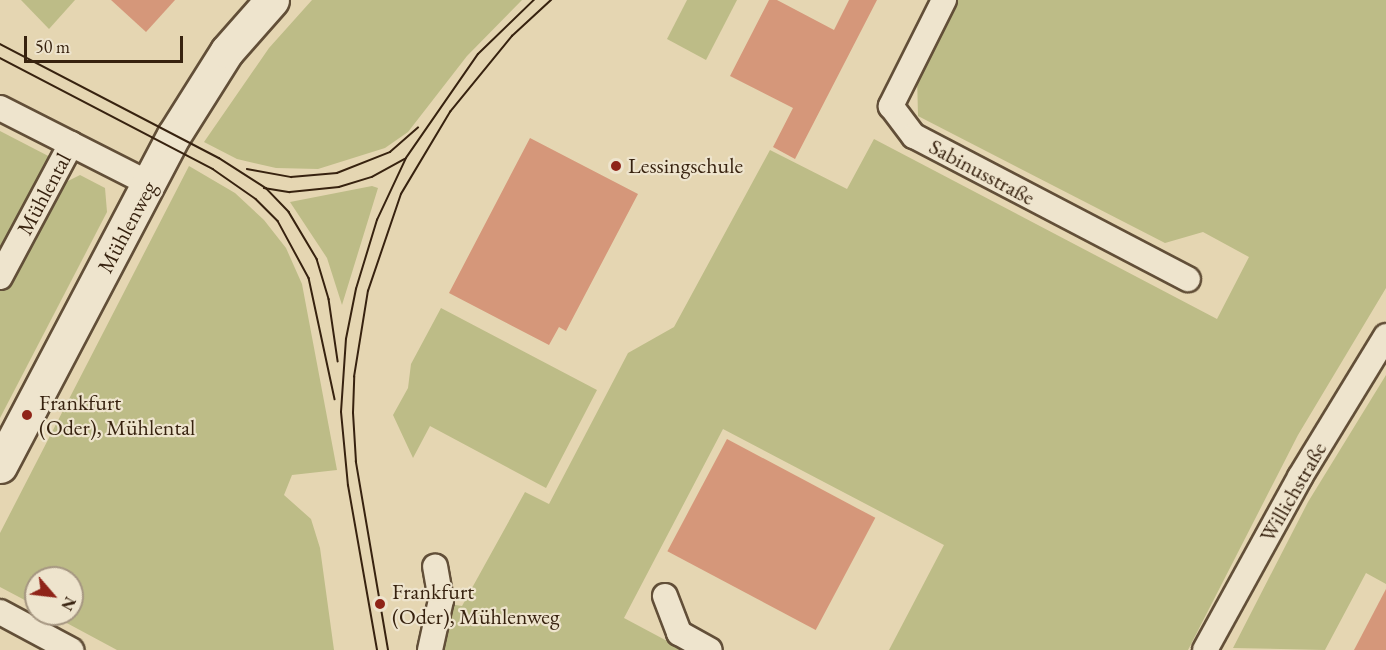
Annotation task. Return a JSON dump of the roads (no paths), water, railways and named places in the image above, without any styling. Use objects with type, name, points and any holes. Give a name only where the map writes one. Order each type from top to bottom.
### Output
[{"type":"street","name":"Mühlenweg","points":[[0,466],[174,135],[227,51],[272,0]]},
{"type":"street","name":"Sabinusstraße","points":[[944,0],[891,106],[914,136],[1188,279]]},
{"type":"street","points":[[0,108],[150,184]]},
{"type":"street","name":"Mühlental","points":[[0,277],[71,144]]},
{"type":"street","name":"Willichstraße","points":[[1205,650],[1294,487],[1386,336]]},
{"type":"street","points":[[430,650],[441,600],[435,567]]},
{"type":"street","points":[[665,596],[679,633],[710,650]]},
{"type":"street","points":[[0,612],[71,650]]},
{"type":"tram line","points":[[377,650],[348,486],[341,412],[346,339],[356,289],[377,220],[406,158],[478,54],[534,0]]},
{"type":"tram line","points":[[388,650],[356,462],[353,413],[354,377],[368,291],[401,194],[450,112],[512,36],[551,0]]},
{"type":"tram line","points":[[0,44],[219,158],[266,188],[289,212],[317,259],[329,299],[338,361]]},
{"type":"tram line","points":[[0,58],[213,169],[256,199],[278,221],[309,278],[335,399]]},
{"type":"tram line","points":[[247,169],[291,177],[337,173],[390,152],[418,128]]},
{"type":"tram line","points":[[264,188],[290,192],[339,187],[372,177],[404,159]]},
{"type":"place","name":"Lessingschule","points":[[616,166]]},
{"type":"place","name":"Frankfurt (Oder), Mühlental","points":[[27,415]]},
{"type":"place","name":"Frankfurt (Oder), Mühlenweg","points":[[380,604]]}]
